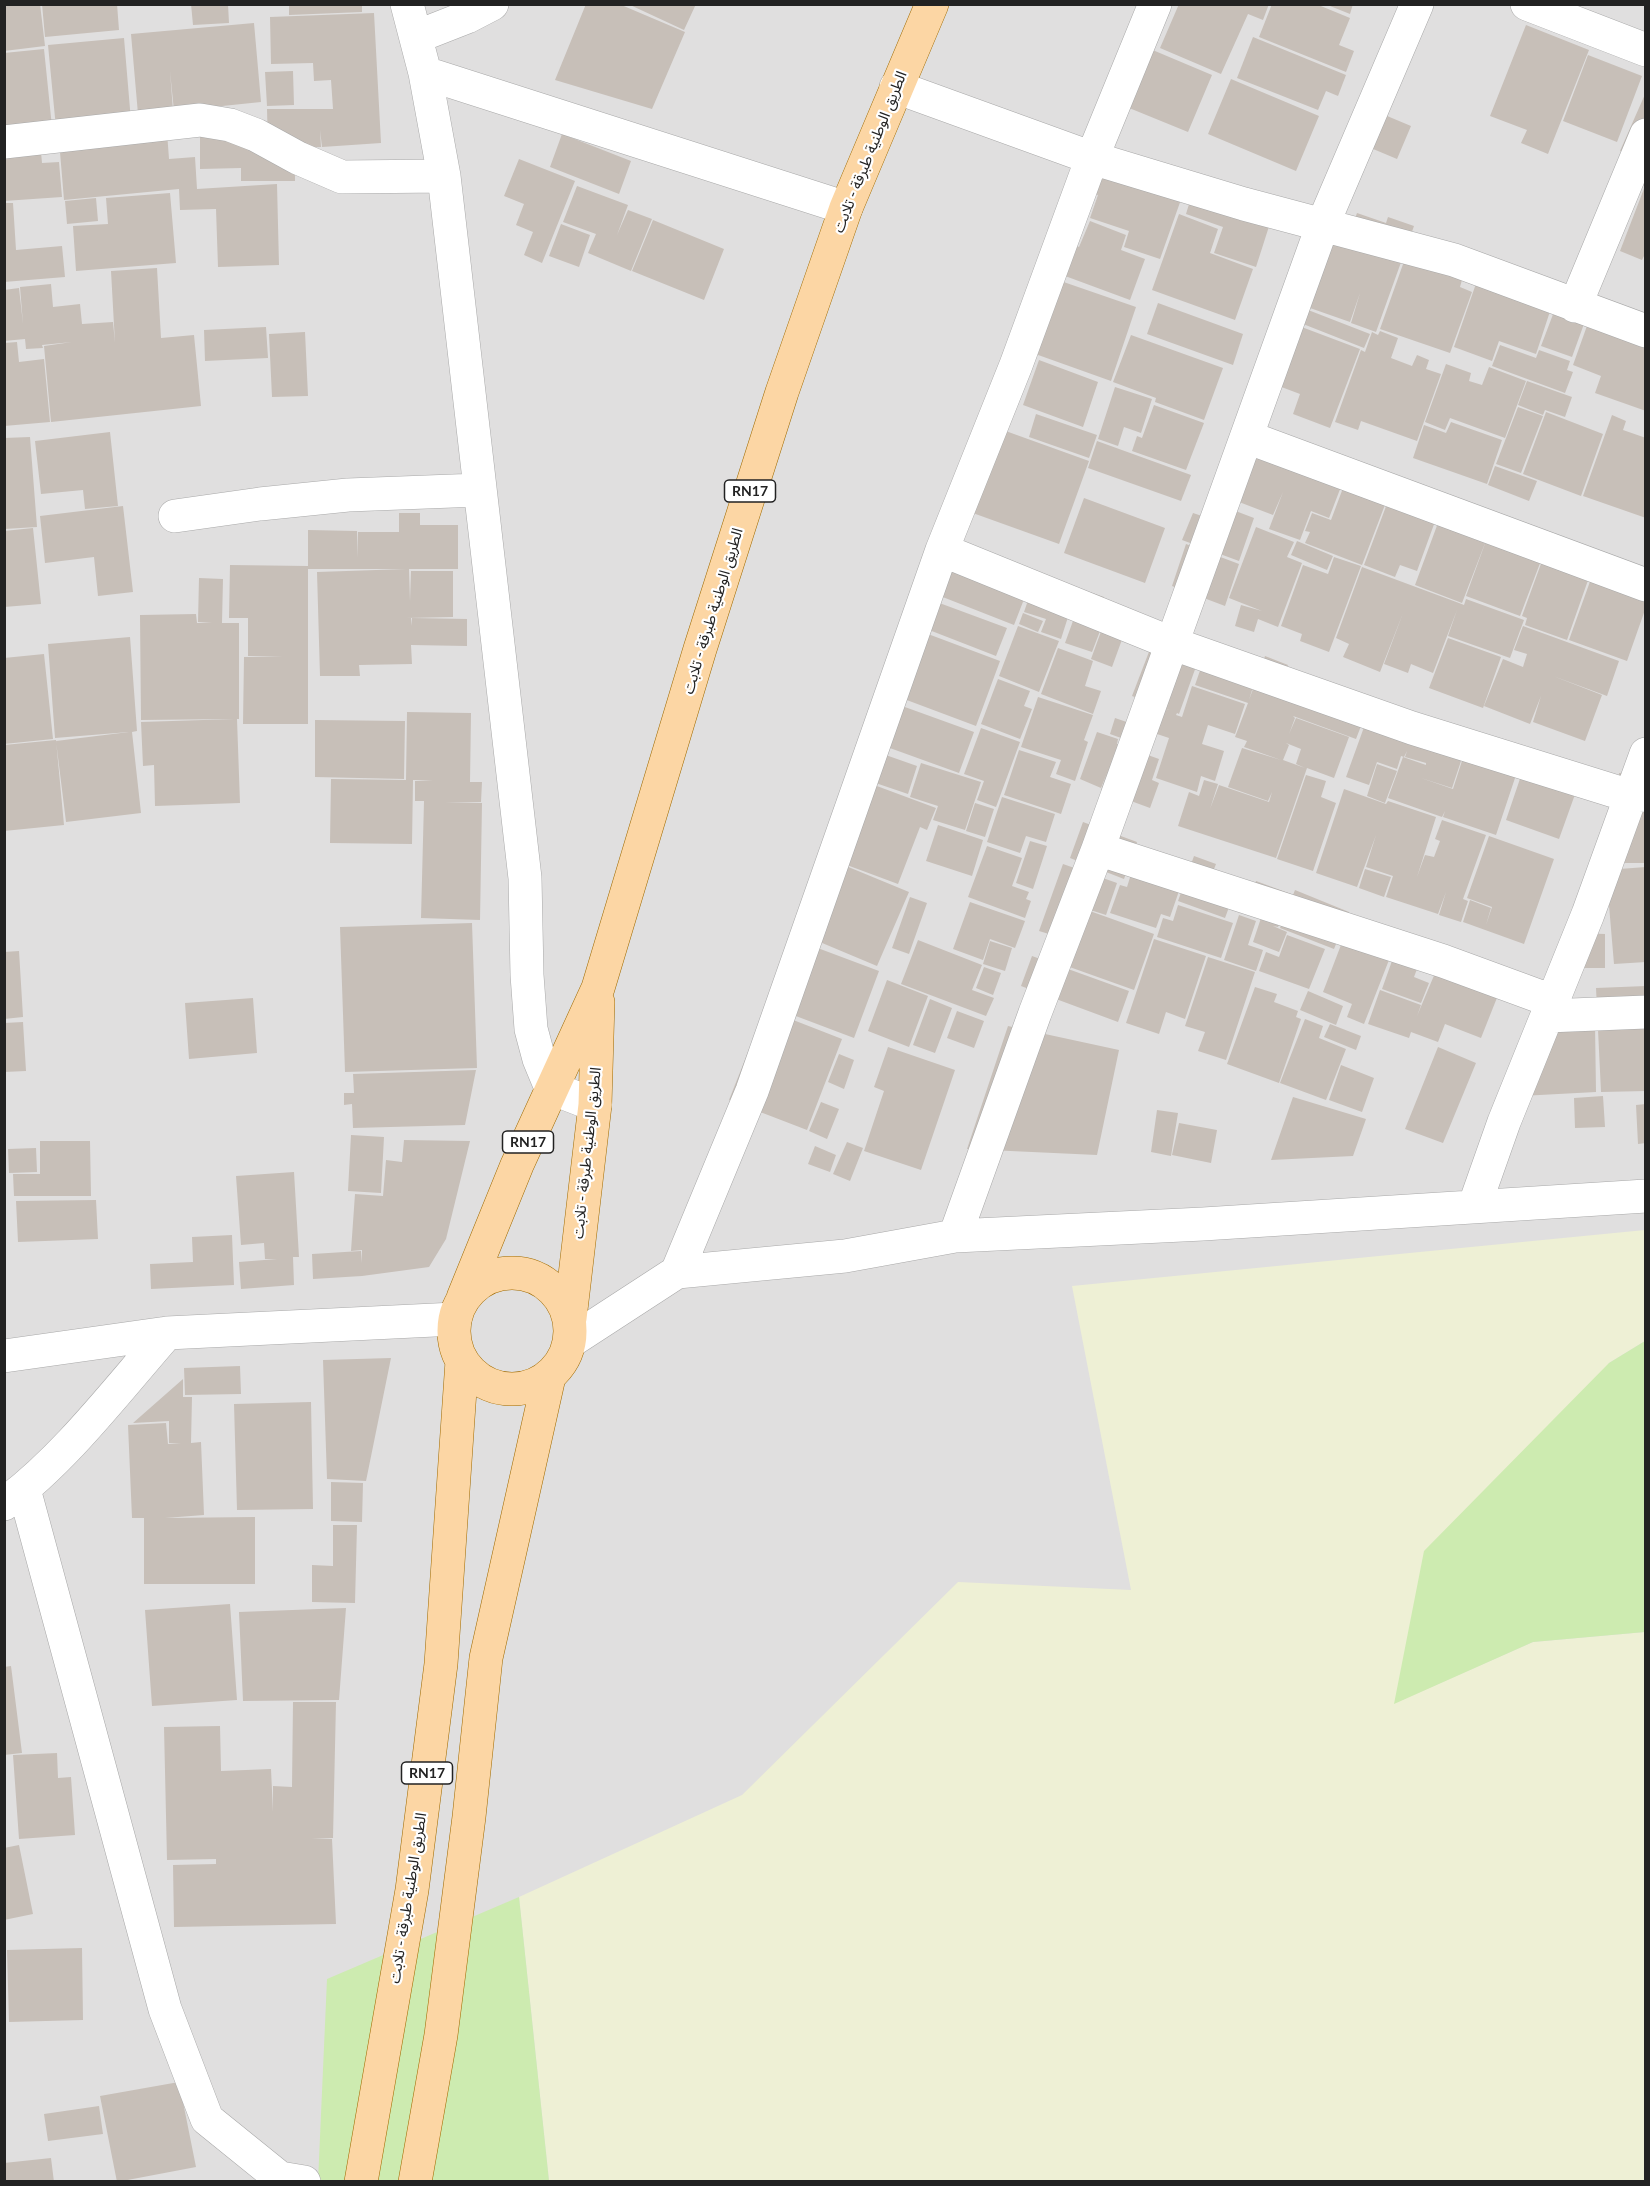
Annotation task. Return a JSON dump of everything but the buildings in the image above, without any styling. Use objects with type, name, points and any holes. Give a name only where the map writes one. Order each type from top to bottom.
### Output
[{"type":"main road","name":"الطريق الوطنية طبرقة - تلابت","points":[[459,1309],[551,1088],[598,988],[728,560],[782,392],[846,208],[932,4]]},
{"type":"main road","name":"الطريق الوطنية طبرقة - تلابت","points":[[570,1330],[595,1105],[598,988]]},
{"type":"main road","points":[[459,1309],[476,1284],[494,1275],[513,1272],[532,1275],[550,1285],[562,1300],[570,1330]]},
{"type":"main road","name":"RN17","points":[[459,1309],[455,1342],[462,1361]]},
{"type":"main road","name":"RN17","points":[[415,2181],[441,2036],[469,1817],[486,1658],[549,1377],[562,1362],[570,1330]]},
{"type":"main road","name":"الطريق الوطنية طبرقة - تلابت","points":[[362,2181],[412,1890],[441,1664],[462,1361]]},
{"type":"main road","points":[[462,1361],[475,1376],[492,1386],[511,1390],[531,1387],[549,1377]]},
{"type":"street","points":[[407,4],[425,73],[444,176],[525,878],[527,975],[531,1029],[539,1059],[551,1088],[595,1105]]},
{"type":"street","points":[[416,37],[467,17],[492,4]]},
{"type":"street","points":[[677,1272],[752,1091],[942,550],[1017,365],[1092,158],[1155,4]]},
{"type":"street","points":[[955,1236],[1035,1013],[1098,849],[1323,224],[1417,4]]},
{"type":"street","points":[[1527,4],[1646,50]]},
{"type":"street","points":[[425,73],[846,208]]},
{"type":"street","points":[[896,87],[1092,158],[1244,204],[1454,260],[1646,331]]},
{"type":"street","points":[[4,142],[200,120],[230,125],[256,135],[298,158],[342,177],[444,176]]},
{"type":"street","points":[[1575,306],[1646,135]]},
{"type":"street","points":[[1247,437],[1646,585]]},
{"type":"street","points":[[175,516],[348,495],[479,490]]},
{"type":"street","points":[[942,550],[1171,643],[1412,728],[1638,795]]},
{"type":"street","points":[[1474,1207],[1504,1122],[1638,795],[1646,754]]},
{"type":"street","points":[[1098,849],[1421,954],[1550,1009],[1646,1012]]},
{"type":"street","points":[[570,1330],[677,1272],[845,1256],[955,1236],[1646,1196]]},
{"type":"street","points":[[4,1356],[167,1333],[459,1309]]},
{"type":"street","points":[[167,1333],[69,1445],[14,1497],[165,2009],[207,2118],[288,2180]]},
{"type":"shaded area","points":[[5,5],[1645,5],[1645,2181],[5,2181]]},
{"type":"green space","points":[[1645,1230],[1645,1341],[1609,1363],[1395,1703],[1533,1642],[1645,1632],[1645,2181],[549,2181],[519,1897],[742,1795],[958,1582],[1131,1590],[1072,1286]]},
{"type":"green space","points":[[1645,1341],[1645,1632],[1533,1642],[1394,1704],[1424,1551],[1609,1363]]},
{"type":"green space","points":[[519,1897],[549,2181],[318,2182],[327,1979]]}]
